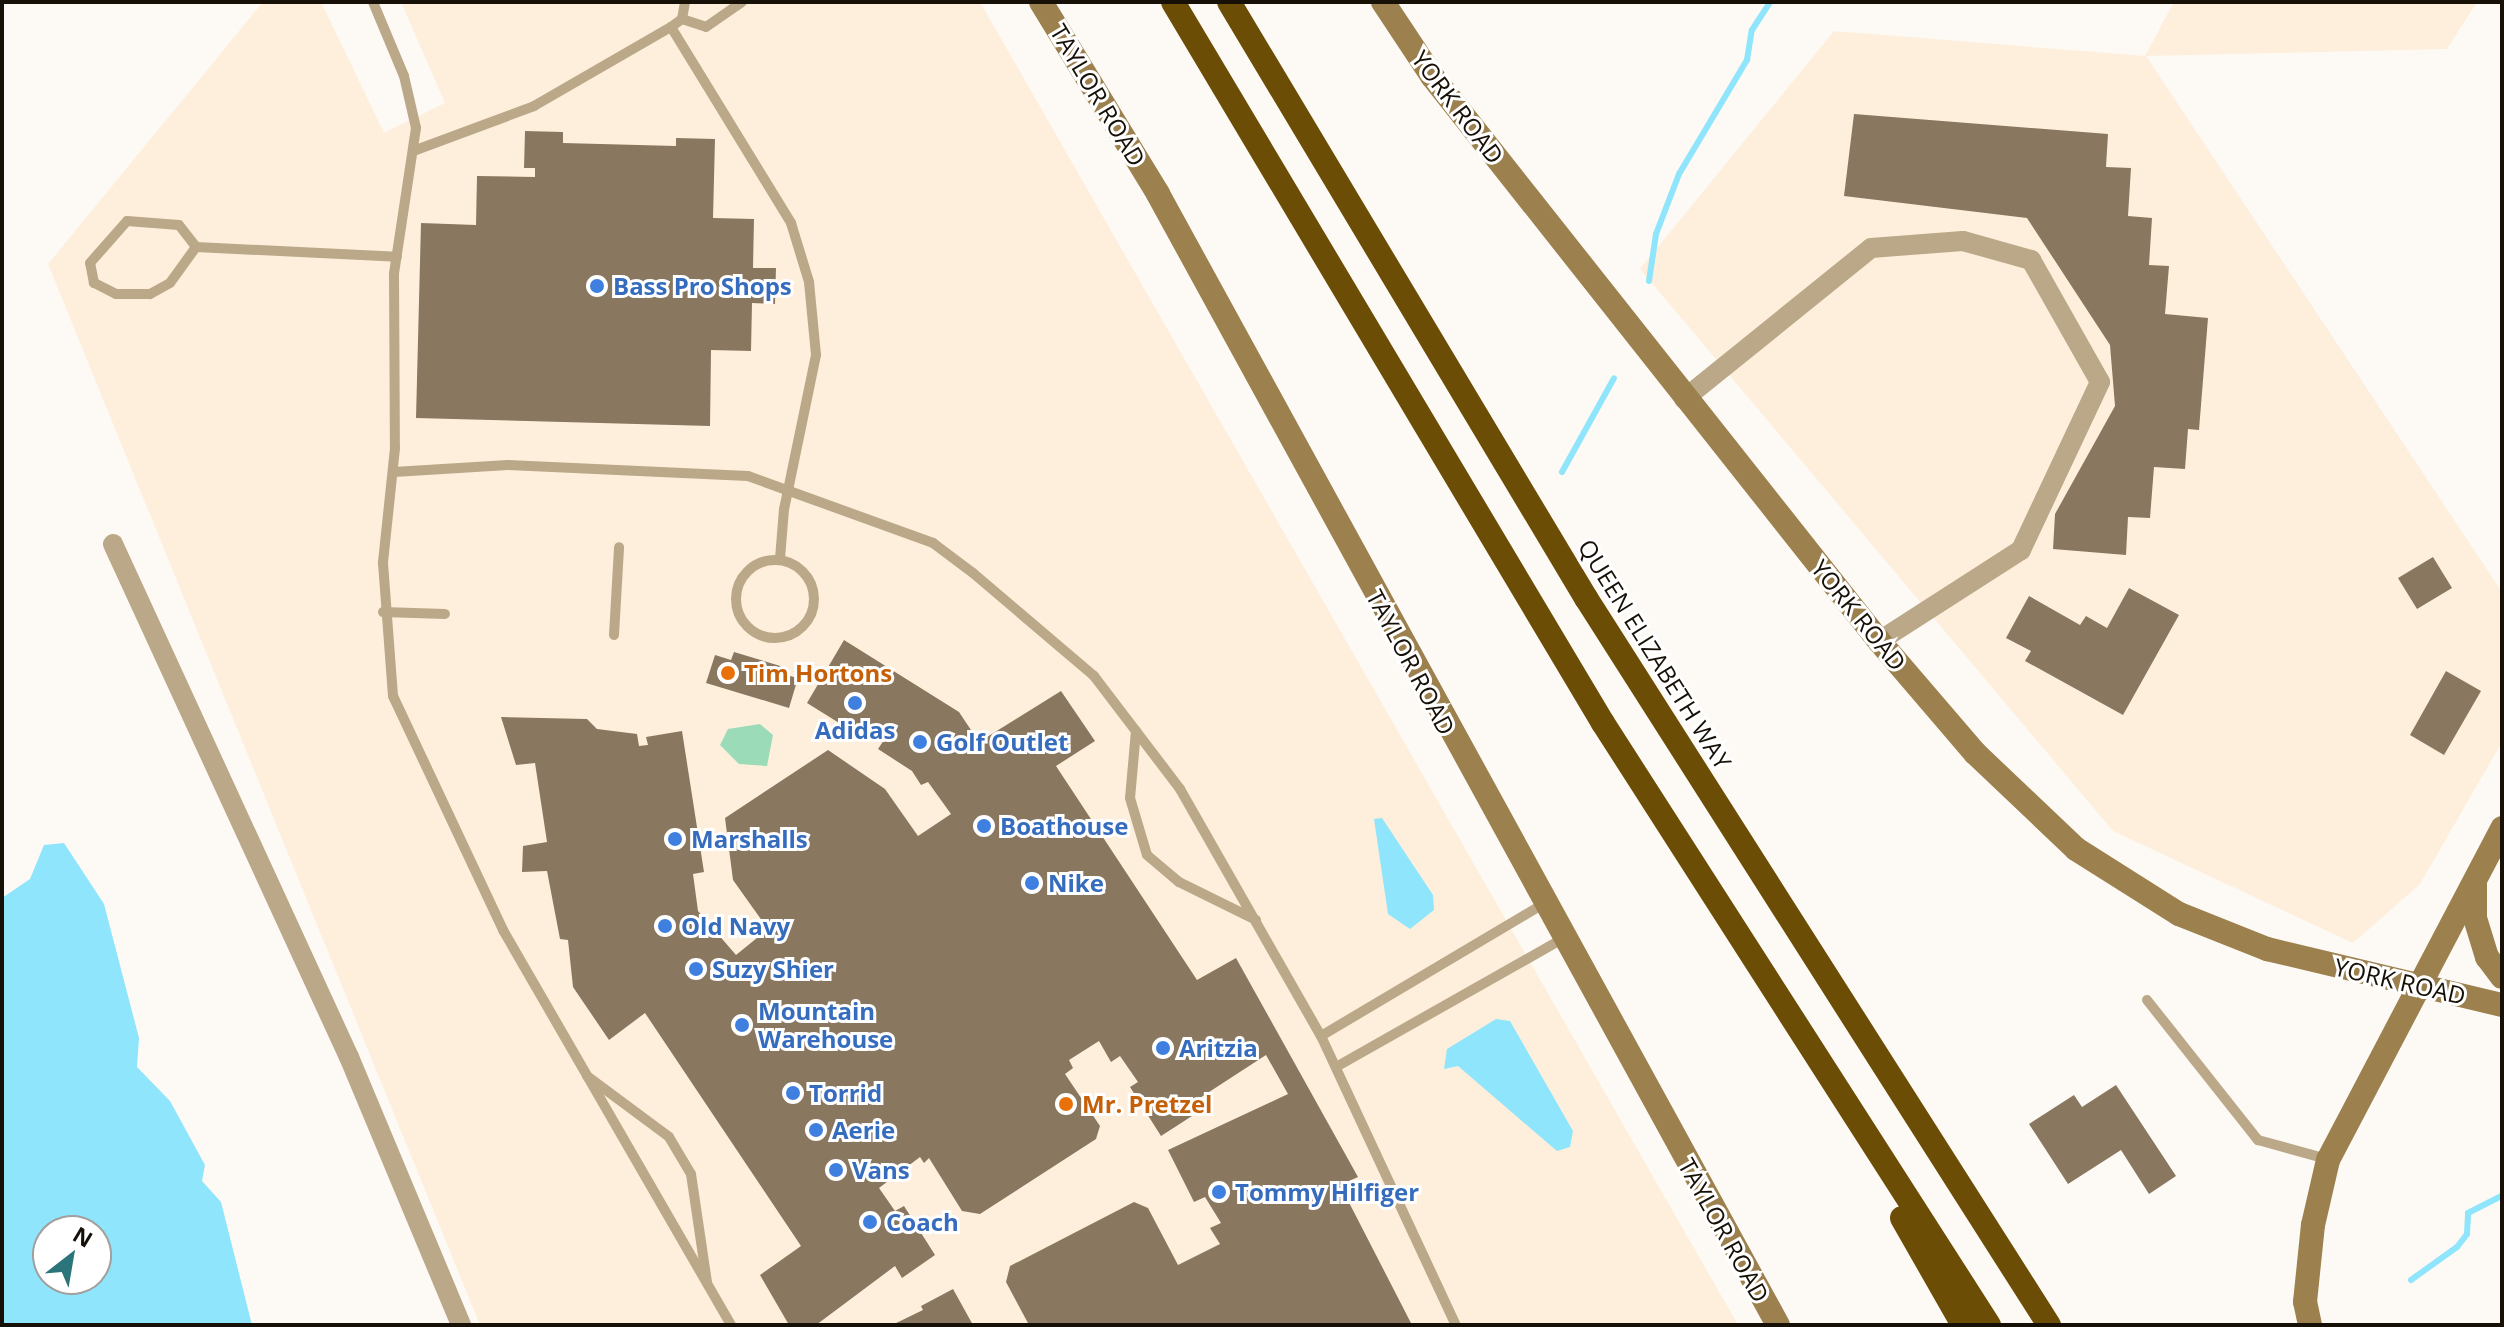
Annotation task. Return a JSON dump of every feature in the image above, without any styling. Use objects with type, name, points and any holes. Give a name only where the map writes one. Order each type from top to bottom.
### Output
[{"type":"highway","points":[[1173,2],[1603,723],[1989,1325]]},
{"type":"highway","name":"QUEEN ELIZABETH WAY","points":[[1229,2],[1586,598],[2049,1325]]},
{"type":"highway","points":[[1765,975],[1963,1325]]},
{"type":"highway","points":[[1831,987],[2068,1325]]},
{"type":"main road","name":"TAYLOR ROAD","points":[[1041,2],[1158,194],[1542,905],[1778,1325]]},
{"type":"main road","name":"YORK ROAD","points":[[1383,2],[1432,76],[1684,399],[1879,641],[1975,753],[2076,849],[2179,914],[2267,949],[2502,1005]]},
{"type":"main road","points":[[2310,1325],[2305,1302],[2313,1225],[2328,1160],[2502,828]]},
{"type":"main road","points":[[2475,877],[2475,918],[2487,957],[2502,977]]},
{"type":"street","points":[[1684,399],[1871,248],[1963,241],[2031,260],[2100,382],[2021,550],[1879,641]]},
{"type":"street","points":[[113,544],[343,1043],[461,1325]]},
{"type":"lane","points":[[373,2],[414,107],[416,150],[397,257],[394,472],[383,612],[393,696],[409,741],[581,1072],[731,1325]]},
{"type":"lane","points":[[416,150],[534,106],[671,27],[682,19],[685,2]]},
{"type":"lane","points":[[682,19],[706,27],[742,2]]},
{"type":"lane","points":[[671,27],[791,223],[809,282],[816,355],[789,491],[780,559]]},
{"type":"lane","points":[[196,247],[170,283],[150,294],[116,294],[94,283],[90,263],[127,221],[179,225],[196,247],[397,257]]},
{"type":"lane","points":[[394,472],[508,465],[748,476],[933,543],[1094,676],[1180,789],[1321,1036],[1456,1325]]},
{"type":"lane","points":[[614,635],[619,547]]},
{"type":"lane","points":[[780,559],[802,569],[815,602],[806,624],[775,638],[744,623],[735,600],[744,574],[780,559]]},
{"type":"lane","points":[[383,612],[445,614]]},
{"type":"lane","points":[[1136,731],[1130,798],[1147,855],[1179,882],[1257,920]]},
{"type":"lane","points":[[1321,1036],[1542,905]]},
{"type":"lane","points":[[1336,1067],[1562,939]]},
{"type":"lane","points":[[2147,1000],[2258,1140],[2328,1160]]},
{"type":"lane","points":[[581,1072],[669,1137],[677,1149],[691,1174],[708,1289]]},
{"type":"shaded area","points":[[263,2],[321,2],[384,133],[445,103],[401,2],[980,2],[1738,1325],[480,1325],[48,264]]},
{"type":"shaded area","points":[[2174,2],[2477,2],[2447,49],[2146,56],[2502,592],[2502,742],[2420,884],[2353,943],[2113,831],[1640,269],[1834,31],[2145,56]]},
{"type":"green space","points":[[760,724],[773,735],[767,766],[739,764],[720,745],[728,729]]},
{"type":"water","points":[[1382,818],[1433,895],[1434,910],[1410,929],[1388,914],[1374,819]]},
{"type":"water","points":[[64,843],[104,904],[139,1038],[137,1067],[170,1101],[205,1165],[202,1181],[221,1202],[252,1325],[2,1325],[2,898],[30,879],[44,845]]},
{"type":"water","points":[[1496,1019],[1510,1021],[1573,1131],[1570,1147],[1557,1151],[1458,1066],[1444,1069],[1447,1049]]},
{"type":"building","points":[[1854,114],[2108,134],[2106,167],[2131,168],[2128,216],[2152,218],[2149,265],[2169,266],[2165,314],[2208,318],[2199,430],[2188,429],[2185,469],[2154,467],[2150,518],[2128,517],[2126,555],[2053,549],[2055,514],[2115,406],[2110,345],[2027,218],[1844,196]]},
{"type":"building","name":"Bass Pro Shops","points":[[525,131],[563,132],[563,143],[676,146],[676,138],[715,139],[713,218],[754,219],[753,268],[776,268],[775,304],[752,303],[751,351],[711,350],[710,426],[416,418],[421,223],[476,225],[477,176],[535,177],[535,168],[524,168]]},
{"type":"building","points":[[2433,557],[2452,588],[2417,609],[2398,578]]},
{"type":"building","points":[[2129,588],[2179,615],[2123,715],[2025,661],[2031,651],[2006,638],[2029,596],[2080,625],[2086,616],[2107,628]]},
{"type":"building","points":[[844,640],[959,712],[979,742],[1061,691],[1095,741],[1056,766],[1197,980],[1236,958],[1358,1177],[1340,1185],[1412,1325],[1029,1325],[1006,1282],[1010,1266],[1134,1202],[1148,1208],[1178,1265],[1220,1244],[1210,1228],[1221,1223],[1205,1197],[1194,1202],[1168,1150],[1288,1094],[1266,1055],[1186,1107],[1192,1116],[1161,1136],[1130,1087],[1138,1082],[1120,1056],[1111,1062],[1099,1041],[1069,1060],[1073,1068],[1065,1074],[1100,1126],[1096,1139],[980,1214],[962,1211],[929,1158],[924,1163],[920,1157],[879,1188],[895,1211],[904,1206],[935,1255],[902,1278],[895,1266],[816,1325],[789,1325],[760,1275],[801,1246],[645,1013],[609,1040],[573,987],[568,940],[560,939],[547,871],[522,872],[523,846],[547,842],[535,763],[516,765],[501,717],[587,719],[597,729],[637,734],[639,746],[648,745],[646,737],[682,731],[704,872],[693,874],[698,911],[736,955],[768,929],[733,880],[725,818],[828,750],[885,789],[918,836],[951,814],[928,782],[921,785],[912,771],[878,749],[884,740],[857,723],[852,731],[807,703]]},
{"type":"building","points":[[734,652],[787,668],[786,675],[798,678],[789,708],[706,683],[715,655],[731,660]]},
{"type":"building","points":[[2446,671],[2481,691],[2444,755],[2410,735]]},
{"type":"building","points":[[2116,1085],[2176,1176],[2149,1194],[2121,1150],[2068,1184],[2029,1124],[2074,1095],[2082,1107]]},
{"type":"building","points":[[953,1289],[973,1325],[892,1325],[923,1310],[921,1306]]},
{"type":"waterway","points":[[1649,281],[1656,234],[1679,174],[1747,60],[1752,30],[1770,2]]},
{"type":"waterway","points":[[1562,472],[1614,378]]},
{"type":"waterway","points":[[2411,1280],[2457,1247],[2467,1234],[2468,1213],[2502,1196]]},
{"type":"place","name":"Bass Pro Shops","points":[[597,286]]},
{"type":"place","name":"Tim Hortons","points":[[728,673]]},
{"type":"place","name":"Adidas","points":[[855,703]]},
{"type":"place","name":"Golf Outlet","points":[[920,742]]},
{"type":"place","name":"Boathouse","points":[[984,826]]},
{"type":"place","name":"Marshalls","points":[[675,839]]},
{"type":"place","name":"Nike","points":[[1032,883]]},
{"type":"place","name":"Old Navy","points":[[665,926]]},
{"type":"place","name":"Suzy Shier","points":[[696,969]]},
{"type":"place","name":"Mountain Warehouse","points":[[742,1025]]},
{"type":"place","name":"Aritzia","points":[[1163,1048]]},
{"type":"place","name":"Torrid","points":[[793,1093]]},
{"type":"place","name":"Mr. Pretzel","points":[[1066,1104]]},
{"type":"place","name":"Aerie","points":[[816,1130]]},
{"type":"place","name":"Vans","points":[[836,1170]]},
{"type":"place","name":"Tommy Hilfiger","points":[[1219,1192]]},
{"type":"place","name":"Coach","points":[[870,1222]]}]
